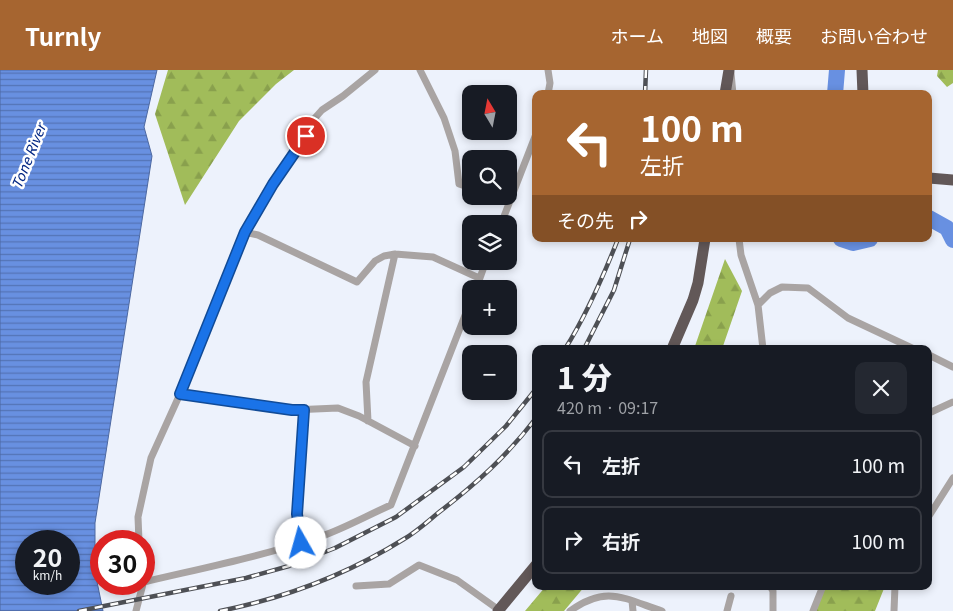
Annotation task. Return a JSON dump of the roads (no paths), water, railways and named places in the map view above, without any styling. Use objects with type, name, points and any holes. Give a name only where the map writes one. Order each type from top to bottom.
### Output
[{"type":"highway","points":[[726,90],[730,70]]},
{"type":"highway","points":[[862,70],[863,90]]},
{"type":"highway","points":[[932,178],[953,180]]},
{"type":"highway","points":[[674,345],[693,300],[704,242]]},
{"type":"highway","points":[[499,610],[532,570]]},
{"type":"street","points":[[139,530],[138,517],[151,458],[180,394],[245,232],[273,184],[306,136],[314,119],[322,110],[375,70]]},
{"type":"street","points":[[420,70],[444,118],[455,151],[459,184],[462,185]]},
{"type":"street","points":[[548,70],[550,83],[549,90]]},
{"type":"street","points":[[730,70],[733,90]]},
{"type":"street","points":[[517,182],[532,144]]},
{"type":"street","points":[[245,232],[258,235],[357,282],[375,261],[384,256],[395,254],[433,257],[479,278],[482,270]]},
{"type":"street","points":[[739,242],[741,255],[758,306],[763,345]]},
{"type":"street","points":[[368,421],[366,382],[395,254]]},
{"type":"street","points":[[758,306],[770,293],[782,287],[808,288],[848,318],[905,345]]},
{"type":"street","points":[[155,580],[227,563],[324,536],[392,505],[462,323]]},
{"type":"street","points":[[932,356],[953,367]]},
{"type":"street","points":[[180,394],[292,410],[338,408],[368,421],[415,446]]},
{"type":"street","points":[[932,412],[953,402]]},
{"type":"street","points":[[301,543],[297,514],[304,410]]},
{"type":"street","points":[[932,511],[953,478]]},
{"type":"street","points":[[356,586],[389,584],[419,565],[457,580],[499,610]]},
{"type":"street","points":[[772,590],[773,611]]},
{"type":"street","points":[[813,611],[821,590]]},
{"type":"street","points":[[894,611],[895,590]]},
{"type":"street","points":[[136,611],[140,595]]},
{"type":"street","points":[[570,611],[584,601],[608,595],[662,611]]},
{"type":"street","points":[[727,611],[731,596]]},
{"type":"street","points":[[632,601],[633,611]]},
{"type":"water","name":"Tone River","points":[[0,70],[157,70],[144,127],[152,156],[95,530],[90,530],[90,595],[100,595],[103,611],[0,611]]},
{"type":"waterway","points":[[835,90],[837,70]]},
{"type":"waterway","points":[[932,220],[947,228],[953,240]]},
{"type":"waterway","points":[[850,242],[857,242]]},
{"type":"railway","points":[[645,90],[646,70]]},
{"type":"railway","points":[[567,345],[594,295],[617,242]]},
{"type":"railway","points":[[586,345],[614,290],[629,242]]},
{"type":"railway","points":[[79,611],[246,578],[289,566],[335,548],[396,517],[464,467],[506,426],[532,394]]},
{"type":"railway","points":[[220,611],[292,592],[338,574],[383,552],[413,533],[466,491],[514,445],[532,423]]}]
